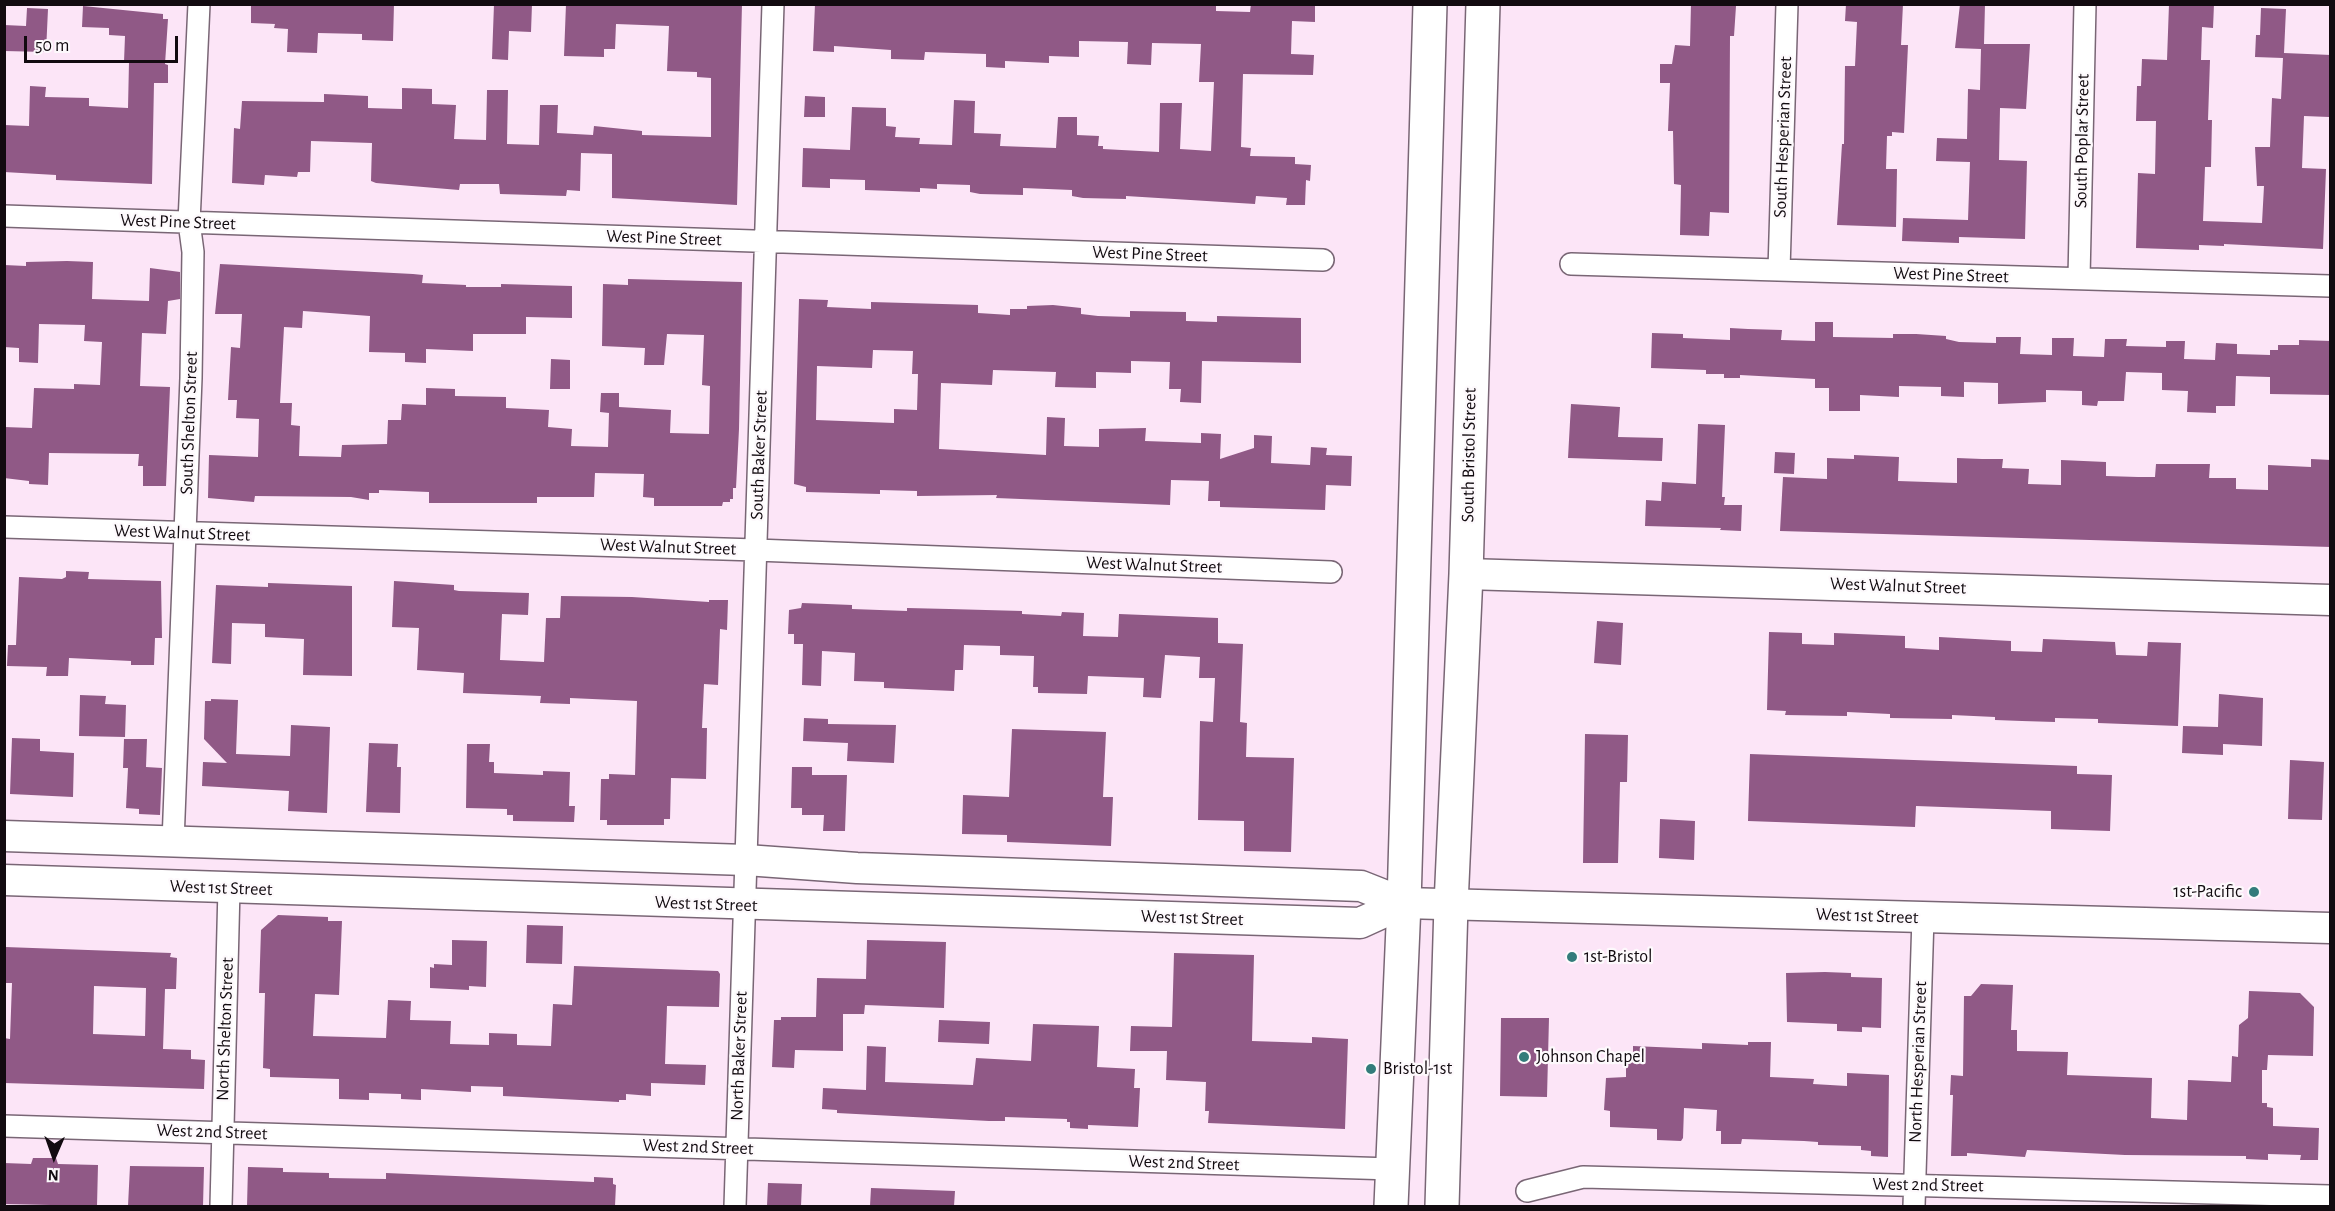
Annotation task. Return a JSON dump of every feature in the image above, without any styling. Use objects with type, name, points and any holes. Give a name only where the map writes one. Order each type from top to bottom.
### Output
[{"type":"main road","points":[[1391,1206],[1404,903],[1430,4]]},
{"type":"main road","name":"South Bristol Street","points":[[1442,1206],[1451,905],[1466,574],[1483,4]]},
{"type":"main road","name":"West Walnut Street","points":[[1466,574],[2331,600]]},
{"type":"main road","name":"West 1st Street","points":[[4,836],[746,860],[857,868],[1361,886],[1404,903],[1451,905],[2331,928]]},
{"type":"main road","name":"West 1st Street","points":[[4,880],[744,906],[1360,923],[1404,903]]},
{"type":"street","name":"South Shelton Street","points":[[173,842],[193,252],[189,222],[199,4]]},
{"type":"street","name":"South Baker Street","points":[[744,906],[773,4]]},
{"type":"street","name":"South Hesperian Street","points":[[1779,270],[1787,4]]},
{"type":"street","name":"South Poplar Street","points":[[2079,278],[2085,4]]},
{"type":"street","name":"West Pine Street","points":[[4,216],[1323,260]]},
{"type":"street","name":"West Pine Street","points":[[1571,264],[2331,286]]},
{"type":"street","name":"West Walnut Street","points":[[4,527],[756,550],[1331,572]]},
{"type":"street","name":"North Shelton Street","points":[[221,1206],[229,888]]},
{"type":"street","name":"North Baker Street","points":[[735,1206],[744,906]]},
{"type":"street","name":"North Hesperian Street","points":[[1914,1206],[1923,917]]},
{"type":"street","name":"West 2nd Street","points":[[4,1126],[1392,1169]]},
{"type":"street","name":"West 2nd Street","points":[[1527,1191],[1583,1177],[2331,1196]]},
{"type":"building","points":[[251,4],[394,4],[393,41],[362,40],[362,34],[318,33],[317,53],[287,52],[288,29],[274,28],[275,24],[251,23]]},
{"type":"building","points":[[494,4],[532,4],[531,32],[509,31],[508,60],[492,59]]},
{"type":"building","points":[[566,4],[742,4],[737,205],[612,198],[612,154],[581,153],[580,191],[567,190],[566,196],[500,194],[499,184],[460,184],[459,190],[376,183],[371,181],[372,143],[311,141],[310,172],[298,172],[297,177],[265,175],[264,185],[232,183],[234,128],[240,129],[242,101],[324,102],[324,94],[368,96],[368,108],[402,109],[402,88],[432,89],[432,104],[456,105],[454,139],[486,140],[487,90],[508,90],[507,144],[539,145],[540,105],[558,105],[557,133],[593,135],[594,126],[642,131],[642,135],[711,137],[711,78],[697,77],[697,72],[667,71],[669,26],[616,24],[615,49],[604,49],[604,57],[564,56]]},
{"type":"building","points":[[815,4],[1216,4],[1216,11],[1250,12],[1251,4],[1315,4],[1315,22],[1292,21],[1291,54],[1314,55],[1313,75],[1243,74],[1241,147],[1251,148],[1250,156],[1295,157],[1295,164],[1311,165],[1310,181],[1306,180],[1305,205],[1286,205],[1287,198],[1256,196],[1255,204],[1126,196],[1126,199],[1083,198],[1072,196],[1072,190],[1023,188],[1023,195],[980,194],[970,192],[970,185],[937,184],[937,189],[920,188],[920,192],[865,190],[865,180],[830,179],[830,188],[802,187],[803,148],[850,150],[852,107],[886,108],[886,126],[896,127],[895,137],[920,138],[919,144],[952,145],[954,100],[975,101],[974,133],[1001,134],[1000,146],[1056,148],[1058,117],[1077,117],[1077,135],[1099,136],[1098,146],[1103,146],[1103,149],[1159,152],[1160,103],[1182,103],[1180,149],[1211,151],[1214,82],[1199,82],[1201,44],[1152,43],[1151,65],[1127,64],[1128,42],[1079,41],[1079,57],[1049,56],[1049,63],[1005,61],[1005,68],[986,67],[986,54],[925,52],[924,60],[891,59],[891,50],[834,46],[834,52],[813,51]]},
{"type":"building","points":[[1691,4],[1736,6],[1734,36],[1730,36],[1729,213],[1710,212],[1709,236],[1680,235],[1681,185],[1674,184],[1673,131],[1668,131],[1670,83],[1660,83],[1660,64],[1672,64],[1675,45],[1690,46]]},
{"type":"building","points":[[1846,4],[1903,4],[1901,45],[1908,45],[1904,133],[1892,132],[1892,136],[1887,136],[1886,169],[1897,169],[1896,227],[1837,225],[1842,144],[1844,144],[1845,66],[1855,66],[1857,22],[1845,21]]},
{"type":"building","points":[[1960,4],[1985,4],[1984,44],[2030,44],[2026,109],[2000,108],[1999,160],[2027,161],[2025,239],[1959,237],[1959,243],[1902,241],[1903,218],[1968,220],[1970,162],[1936,161],[1937,138],[1967,139],[1968,89],[1980,90],[1981,49],[1955,48]]},
{"type":"building","points":[[2169,4],[2214,4],[2213,28],[2202,27],[2201,60],[2210,60],[2208,120],[2212,120],[2211,167],[2205,167],[2203,221],[2262,223],[2264,186],[2257,186],[2255,147],[2270,147],[2272,98],[2281,99],[2283,58],[2255,57],[2256,35],[2260,35],[2261,8],[2286,9],[2284,53],[2331,55],[2329,117],[2304,116],[2302,168],[2326,169],[2323,249],[2224,244],[2224,246],[2199,245],[2199,250],[2136,248],[2138,173],[2155,174],[2156,121],[2136,121],[2137,86],[2141,86],[2142,59],[2167,60]]},
{"type":"building","points":[[83,6],[163,14],[163,19],[168,19],[165,64],[168,65],[168,83],[154,83],[152,184],[56,180],[56,175],[4,172],[4,125],[29,126],[30,86],[46,87],[45,97],[89,98],[89,106],[128,108],[129,62],[124,62],[125,36],[109,35],[109,28],[82,27]]},
{"type":"building","points":[[27,8],[48,9],[46,52],[4,51],[4,25],[26,26]]},
{"type":"building","points":[[805,96],[825,97],[825,117],[804,117]]},
{"type":"building","points":[[26,262],[93,262],[92,299],[149,301],[150,268],[180,272],[180,299],[168,301],[166,334],[142,333],[140,386],[170,387],[166,486],[143,486],[143,466],[138,466],[139,454],[49,453],[48,485],[29,484],[29,481],[4,478],[4,427],[32,428],[34,388],[74,389],[74,384],[100,385],[102,342],[84,341],[85,325],[39,324],[38,363],[19,362],[19,348],[4,347],[4,265],[26,266]]},
{"type":"building","points":[[220,264],[413,274],[423,275],[422,283],[466,285],[466,287],[501,287],[501,284],[572,286],[572,318],[526,317],[526,334],[473,334],[473,351],[426,349],[426,363],[405,362],[405,353],[369,352],[370,316],[303,311],[302,328],[284,327],[280,403],[292,403],[291,425],[300,426],[299,456],[341,457],[342,445],[387,444],[388,420],[401,420],[402,404],[426,405],[426,388],[455,389],[455,396],[506,397],[506,408],[549,410],[548,427],[572,429],[571,446],[608,447],[609,413],[600,412],[601,393],[619,393],[619,407],[671,410],[670,433],[709,434],[710,386],[702,385],[704,335],[667,334],[664,365],[644,365],[645,348],[602,346],[603,284],[628,285],[628,279],[742,282],[739,429],[736,488],[733,488],[733,499],[730,499],[730,502],[723,502],[722,506],[654,506],[654,498],[643,497],[644,474],[595,473],[594,497],[537,497],[537,503],[429,503],[429,492],[379,490],[379,493],[369,493],[369,500],[351,497],[255,496],[254,502],[208,498],[209,455],[258,457],[259,419],[236,418],[237,400],[228,400],[231,347],[240,348],[242,314],[215,314]]},
{"type":"building","points":[[799,299],[828,300],[827,307],[871,309],[871,302],[978,305],[978,313],[1010,315],[1010,309],[1053,305],[1081,308],[1081,314],[1098,316],[1130,317],[1130,311],[1186,312],[1186,321],[1217,322],[1217,316],[1301,318],[1301,363],[1202,361],[1201,403],[1180,402],[1181,389],[1169,389],[1170,362],[1131,361],[1131,373],[1096,372],[1096,388],[1055,387],[1056,372],[993,370],[992,385],[941,383],[939,449],[1046,455],[1047,417],[1065,418],[1064,446],[1099,447],[1099,429],[1146,428],[1145,441],[1201,443],[1201,433],[1221,434],[1220,459],[1254,448],[1254,435],[1272,436],[1271,463],[1310,465],[1311,447],[1327,448],[1326,455],[1352,456],[1351,486],[1326,485],[1325,510],[1220,507],[1220,501],[1208,501],[1209,481],[1171,480],[1170,505],[996,498],[997,495],[917,496],[917,491],[880,490],[880,494],[806,492],[806,487],[794,484]],"holes":[[[873,350],[913,351],[912,374],[918,374],[917,410],[894,409],[894,423],[816,420],[817,366],[872,368]]]},
{"type":"building","points":[[1815,322],[1833,322],[1833,337],[1893,338],[1893,334],[1916,334],[1946,336],[1946,339],[1959,342],[1996,343],[1996,337],[2021,337],[2020,354],[2052,355],[2052,338],[2074,338],[2073,356],[2104,357],[2105,339],[2127,339],[2126,346],[2166,347],[2166,341],[2185,341],[2184,359],[2215,360],[2216,343],[2237,344],[2237,354],[2270,355],[2270,350],[2278,350],[2278,345],[2299,345],[2299,340],[2331,341],[2331,395],[2270,394],[2270,377],[2236,376],[2235,406],[2216,406],[2216,413],[2187,412],[2188,391],[2162,390],[2162,373],[2126,372],[2124,401],[2098,401],[2097,406],[2082,405],[2082,391],[2046,390],[2046,402],[1998,404],[1998,383],[1964,382],[1964,397],[1941,396],[1941,387],[1899,386],[1899,397],[1860,395],[1860,411],[1829,411],[1829,388],[1815,388],[1815,379],[1740,375],[1740,378],[1724,378],[1724,374],[1706,374],[1706,370],[1651,368],[1652,333],[1683,334],[1683,338],[1730,340],[1730,328],[1782,330],[1781,340],[1815,341]]},
{"type":"building","points":[[551,359],[570,360],[570,389],[550,389]]},
{"type":"building","points":[[1571,404],[1620,407],[1618,437],[1663,438],[1662,461],[1568,458]]},
{"type":"building","points":[[1698,424],[1725,425],[1722,497],[1725,497],[1724,505],[1742,505],[1741,531],[1720,530],[1721,528],[1645,526],[1646,500],[1661,501],[1662,482],[1696,484]]},
{"type":"building","points":[[1775,452],[1795,453],[1794,474],[1774,473]]},
{"type":"building","points":[[1854,455],[1899,457],[1898,481],[1957,483],[1957,458],[2003,459],[2002,468],[2029,469],[2028,484],[2061,485],[2061,460],[2106,462],[2106,476],[2138,477],[2155,477],[2156,464],[2210,464],[2209,478],[2236,478],[2236,489],[2268,490],[2268,465],[2311,467],[2311,459],[2331,460],[2331,547],[1780,531],[1783,477],[1827,479],[1827,458],[1854,459]]},
{"type":"building","points":[[66,571],[89,572],[88,579],[161,581],[162,638],[155,638],[154,665],[131,665],[131,661],[69,658],[68,676],[46,676],[47,667],[7,666],[8,645],[16,645],[19,577],[62,579],[66,577]]},
{"type":"building","points":[[394,581],[454,585],[454,590],[459,591],[529,593],[528,615],[502,614],[500,660],[544,662],[546,618],[560,618],[561,596],[632,597],[709,602],[709,600],[728,600],[727,630],[720,629],[718,685],[704,684],[702,728],[707,728],[706,779],[671,778],[670,819],[664,819],[664,825],[607,825],[607,820],[600,820],[601,779],[609,779],[609,774],[635,775],[637,701],[570,698],[570,704],[540,703],[541,696],[463,693],[464,673],[417,670],[419,628],[392,627]]},
{"type":"building","points":[[268,583],[352,586],[352,676],[303,675],[304,639],[265,637],[265,624],[232,623],[231,664],[212,663],[216,585],[268,587]]},
{"type":"building","points":[[802,603],[852,605],[852,609],[907,611],[907,608],[1022,611],[1022,614],[1061,616],[1062,612],[1084,613],[1083,636],[1118,637],[1119,614],[1218,618],[1218,643],[1243,644],[1240,722],[1247,723],[1246,757],[1294,758],[1291,852],[1244,851],[1244,821],[1198,820],[1200,721],[1213,722],[1215,678],[1199,678],[1200,657],[1165,655],[1161,698],[1143,697],[1144,678],[1088,676],[1087,694],[1038,693],[1038,687],[1033,687],[1034,656],[1000,655],[1000,646],[964,645],[963,670],[955,670],[954,691],[884,688],[884,682],[854,681],[855,653],[822,651],[821,686],[802,685],[803,644],[794,644],[794,634],[788,634],[789,610],[801,608]]},
{"type":"building","points":[[1597,621],[1623,623],[1621,665],[1594,663]]},
{"type":"building","points":[[1769,632],[1802,633],[1802,644],[1834,645],[1834,633],[1905,636],[1905,648],[1939,650],[1939,637],[2011,641],[2011,651],[2042,652],[2043,639],[2115,642],[2116,655],[2147,656],[2148,642],[2181,643],[2178,726],[2098,723],[2098,719],[2055,718],[2055,722],[1995,720],[1995,717],[1952,715],[1952,719],[1890,718],[1890,714],[1847,712],[1847,716],[1785,715],[1786,711],[1767,710]]},
{"type":"building","points":[[2219,694],[2263,698],[2262,746],[2223,744],[2223,755],[2182,753],[2183,726],[2218,727]]},
{"type":"building","points":[[80,695],[106,696],[105,704],[126,705],[125,737],[79,736]]},
{"type":"building","points":[[211,699],[238,700],[236,754],[290,756],[291,725],[330,727],[327,813],[288,811],[289,791],[202,786],[203,762],[227,763],[204,739],[205,701],[211,701]]},
{"type":"building","points":[[804,718],[828,719],[828,724],[896,725],[894,763],[847,761],[848,743],[803,741]]},
{"type":"building","points":[[1012,729],[1106,732],[1103,797],[1113,797],[1111,846],[1007,842],[1007,835],[962,834],[963,795],[1009,797]]},
{"type":"building","points":[[1585,734],[1628,735],[1627,782],[1620,782],[1618,863],[1583,863]]},
{"type":"building","points":[[12,738],[40,739],[40,751],[74,753],[73,797],[10,794]]},
{"type":"building","points":[[124,739],[147,739],[146,767],[162,768],[160,815],[139,814],[139,809],[126,808],[128,768],[123,768]]},
{"type":"building","points":[[369,743],[398,744],[397,767],[401,767],[400,813],[366,812]]},
{"type":"building","points":[[467,744],[490,744],[489,762],[494,762],[494,773],[543,775],[543,771],[570,772],[569,806],[575,806],[574,822],[513,821],[513,815],[507,815],[507,809],[466,808]]},
{"type":"building","points":[[1750,754],[2077,766],[2077,774],[2112,775],[2110,831],[2051,829],[2051,811],[1916,806],[1915,827],[1748,821]]},
{"type":"building","points":[[2290,760],[2324,762],[2322,820],[2288,819]]},
{"type":"building","points":[[792,767],[812,767],[812,775],[847,775],[845,831],[823,831],[824,815],[802,815],[802,808],[791,808]]},
{"type":"building","points":[[1660,819],[1695,821],[1694,860],[1659,858]]},
{"type":"building","points":[[278,915],[328,917],[328,921],[342,921],[339,995],[315,994],[313,1036],[386,1038],[388,1000],[411,1001],[410,1020],[451,1021],[450,1044],[489,1045],[489,1033],[517,1034],[517,1045],[551,1046],[553,1004],[572,1005],[574,966],[718,971],[720,974],[719,1007],[667,1006],[665,1064],[706,1065],[705,1085],[651,1083],[651,1096],[626,1094],[626,1100],[619,1100],[619,1102],[503,1096],[503,1087],[471,1086],[471,1092],[421,1089],[421,1100],[401,1099],[401,1094],[369,1093],[369,1100],[339,1099],[339,1079],[270,1077],[270,1069],[263,1068],[265,993],[259,993],[261,930]]},
{"type":"building","points":[[527,925],[563,926],[562,964],[526,963]]},
{"type":"building","points":[[452,940],[487,941],[486,987],[469,986],[469,990],[430,988],[430,967],[434,968],[434,964],[452,965]]},
{"type":"building","points":[[867,940],[946,942],[944,1008],[865,1005],[864,1014],[843,1014],[843,1051],[795,1050],[794,1068],[772,1067],[774,1020],[781,1020],[781,1017],[816,1017],[817,978],[866,979]]},
{"type":"building","points":[[5,947],[171,953],[170,957],[177,958],[176,989],[165,989],[163,1049],[191,1050],[191,1059],[205,1060],[204,1089],[4,1083],[4,1038],[10,1039],[12,983],[4,983]],"holes":[[[94,986],[146,988],[145,1036],[93,1034]]]},
{"type":"building","points":[[1174,953],[1254,955],[1252,1041],[1312,1043],[1312,1037],[1348,1039],[1345,1129],[1208,1123],[1209,1111],[1205,1111],[1206,1082],[1166,1080],[1167,1051],[1130,1051],[1131,1026],[1172,1027]]},
{"type":"building","points":[[1786,973],[1851,973],[1851,977],[1882,978],[1881,1028],[1862,1027],[1862,1032],[1837,1031],[1837,1024],[1787,1022]]},
{"type":"building","points":[[1981,984],[2013,985],[2011,1030],[2017,1030],[2017,1051],[2068,1052],[2067,1075],[2152,1078],[2151,1118],[2187,1120],[2188,1080],[2231,1082],[2232,1056],[2238,1057],[2239,1025],[2248,1018],[2249,991],[2300,993],[2314,1007],[2313,1056],[2268,1055],[2267,1070],[2262,1070],[2262,1103],[2267,1103],[2267,1107],[2273,1108],[2273,1126],[2319,1128],[2318,1160],[2300,1160],[2301,1155],[2268,1154],[2268,1160],[2246,1159],[2246,1156],[2125,1155],[2027,1150],[2025,1157],[1967,1153],[1967,1156],[1951,1156],[1953,1095],[1950,1095],[1951,1075],[1963,1076],[1964,996],[1971,996]]},
{"type":"building","name":"Johnson Chapel","points":[[1501,1018],[1549,1018],[1547,1097],[1500,1096]]},
{"type":"building","points":[[939,1020],[990,1022],[989,1044],[938,1042]]},
{"type":"building","points":[[1033,1024],[1099,1026],[1097,1067],[1135,1069],[1134,1088],[1140,1088],[1138,1127],[1088,1125],[1088,1129],[1070,1128],[1070,1122],[1067,1122],[1067,1119],[1005,1117],[1005,1121],[989,1121],[837,1113],[837,1110],[822,1109],[823,1088],[866,1090],[867,1046],[886,1047],[885,1082],[973,1085],[976,1058],[1031,1061]]},
{"type":"building","points":[[1748,1042],[1771,1042],[1770,1077],[1814,1079],[1813,1084],[1847,1086],[1847,1073],[1889,1075],[1888,1157],[1871,1156],[1871,1151],[1861,1150],[1861,1146],[1818,1145],[1818,1142],[1742,1139],[1741,1144],[1721,1144],[1721,1131],[1716,1131],[1717,1110],[1684,1108],[1681,1141],[1657,1140],[1657,1129],[1610,1127],[1610,1111],[1604,1110],[1606,1078],[1626,1077],[1626,1057],[1633,1057],[1633,1046],[1702,1049],[1702,1043],[1748,1045]]},
{"type":"building","points":[[33,1158],[56,1158],[58,1164],[98,1165],[97,1206],[4,1204],[4,1163],[31,1164]]},
{"type":"building","points":[[130,1166],[204,1167],[203,1206],[128,1206]]},
{"type":"building","points":[[248,1167],[283,1168],[283,1172],[329,1173],[329,1178],[386,1179],[386,1173],[594,1182],[594,1177],[613,1178],[613,1184],[616,1185],[615,1206],[247,1206]]},
{"type":"building","points":[[768,1183],[802,1184],[801,1206],[767,1206]]},
{"type":"building","points":[[871,1188],[955,1191],[954,1206],[870,1206]]},
{"type":"place","name":"1st-Pacific","points":[[2254,892]]},
{"type":"place","name":"1st-Bristol","points":[[1572,957]]},
{"type":"place","name":"Johnson Chapel","points":[[1524,1057]]},
{"type":"place","name":"Bristol-1st","points":[[1371,1069]]}]
